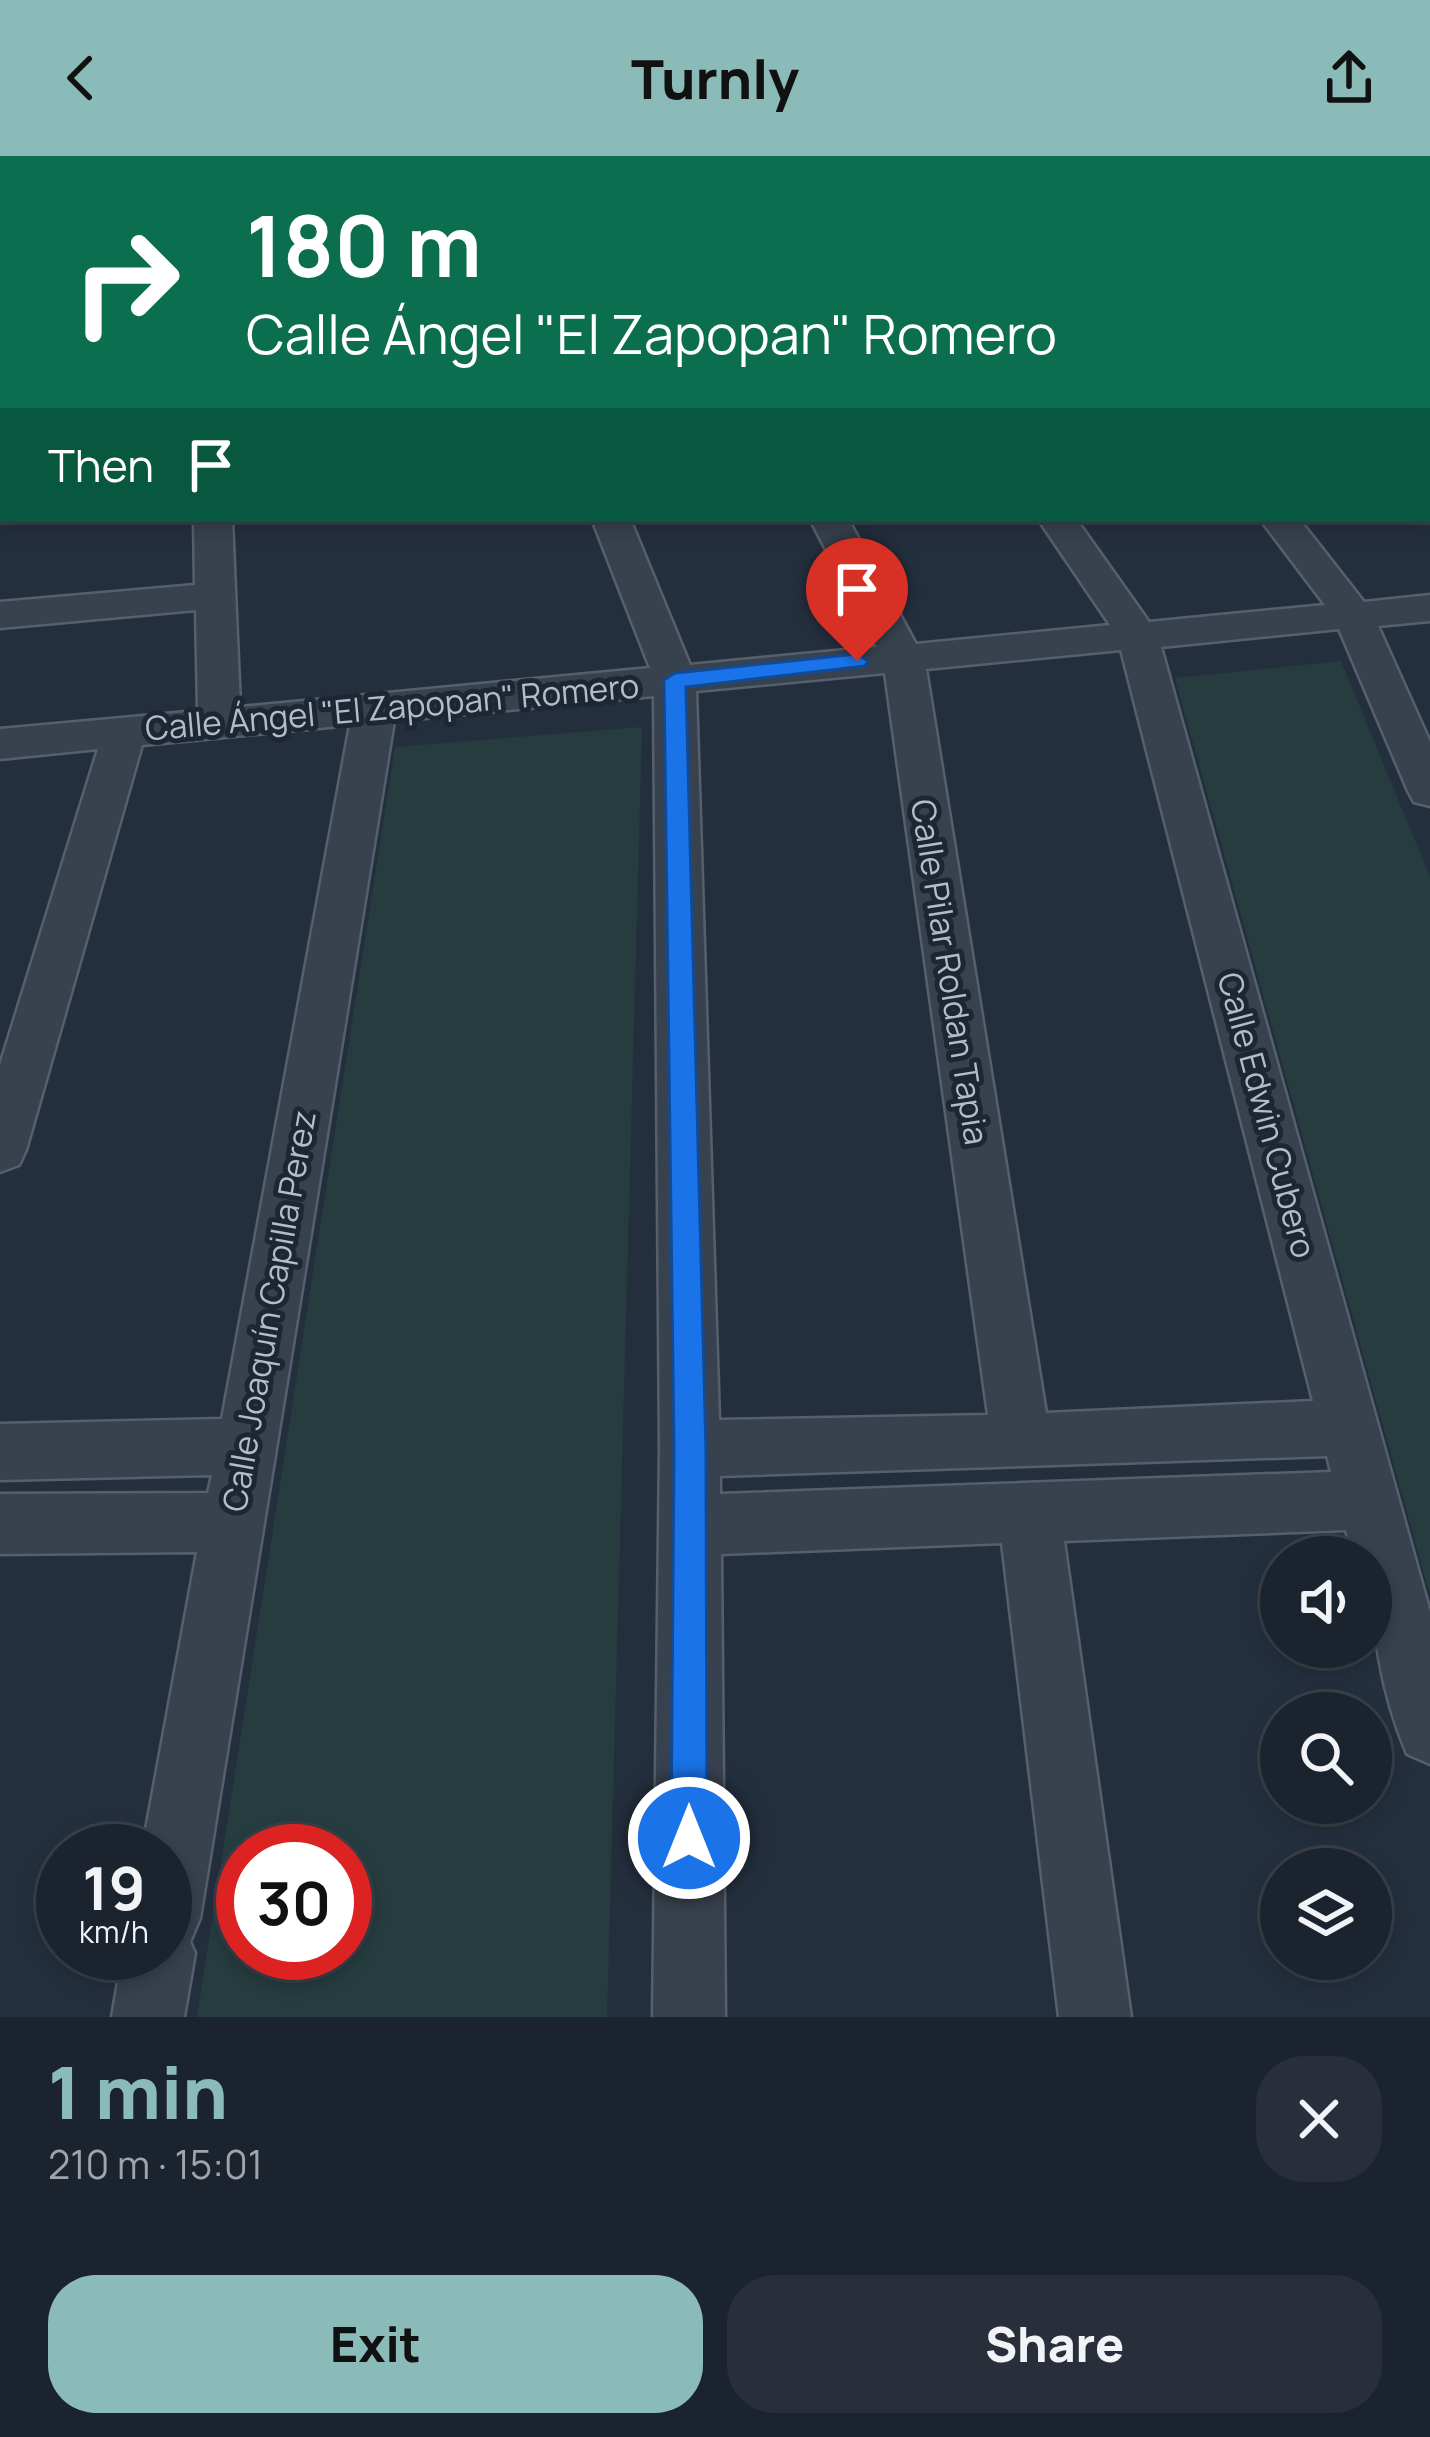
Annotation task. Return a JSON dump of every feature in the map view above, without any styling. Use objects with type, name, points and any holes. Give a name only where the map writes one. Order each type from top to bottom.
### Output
[{"type":"street","points":[[214,522],[219,723]]},
{"type":"street","points":[[611,522],[675,680],[690,1449],[689,2017]]},
{"type":"street","name":"Calle Pilar Roldan Tapia","points":[[832,522],[902,657],[1021,1442]]},
{"type":"street","name":"Calle Edwin Cubero","points":[[1060,522],[1138,636],[1430,1731]]},
{"type":"street","points":[[1281,522],[1353,615],[1430,791]]},
{"type":"street","points":[[0,615],[214,596]]},
{"type":"street","name":"Calle Ángel \"El Zapopan\" Romero","points":[[0,744],[1430,608]]},
{"type":"street","name":"Calle Joaquín Capilla Perez","points":[[181,1824],[375,705]]},
{"type":"street","points":[[0,1150],[124,733]]},
{"type":"street","points":[[690,1449],[1021,1442],[1352,1426]]},
{"type":"street","points":[[0,1452],[247,1446]]},
{"type":"street","points":[[690,1525],[1367,1500]]},
{"type":"street","points":[[1029,1511],[1095,2017]]},
{"type":"street","points":[[0,1524],[232,1522]]},
{"type":"street","points":[[148,2017],[154,1980]]},
{"type":"green space","points":[[1341,661],[1430,877],[1430,1595],[1175,678]]},
{"type":"green space","points":[[642,727],[607,2017],[197,2017],[216,1895],[216,1980],[372,1980],[372,1824],[227,1824],[395,747]]},
{"type":"route","points":[[689,1838],[690,1449],[675,680],[857,661]]}]
